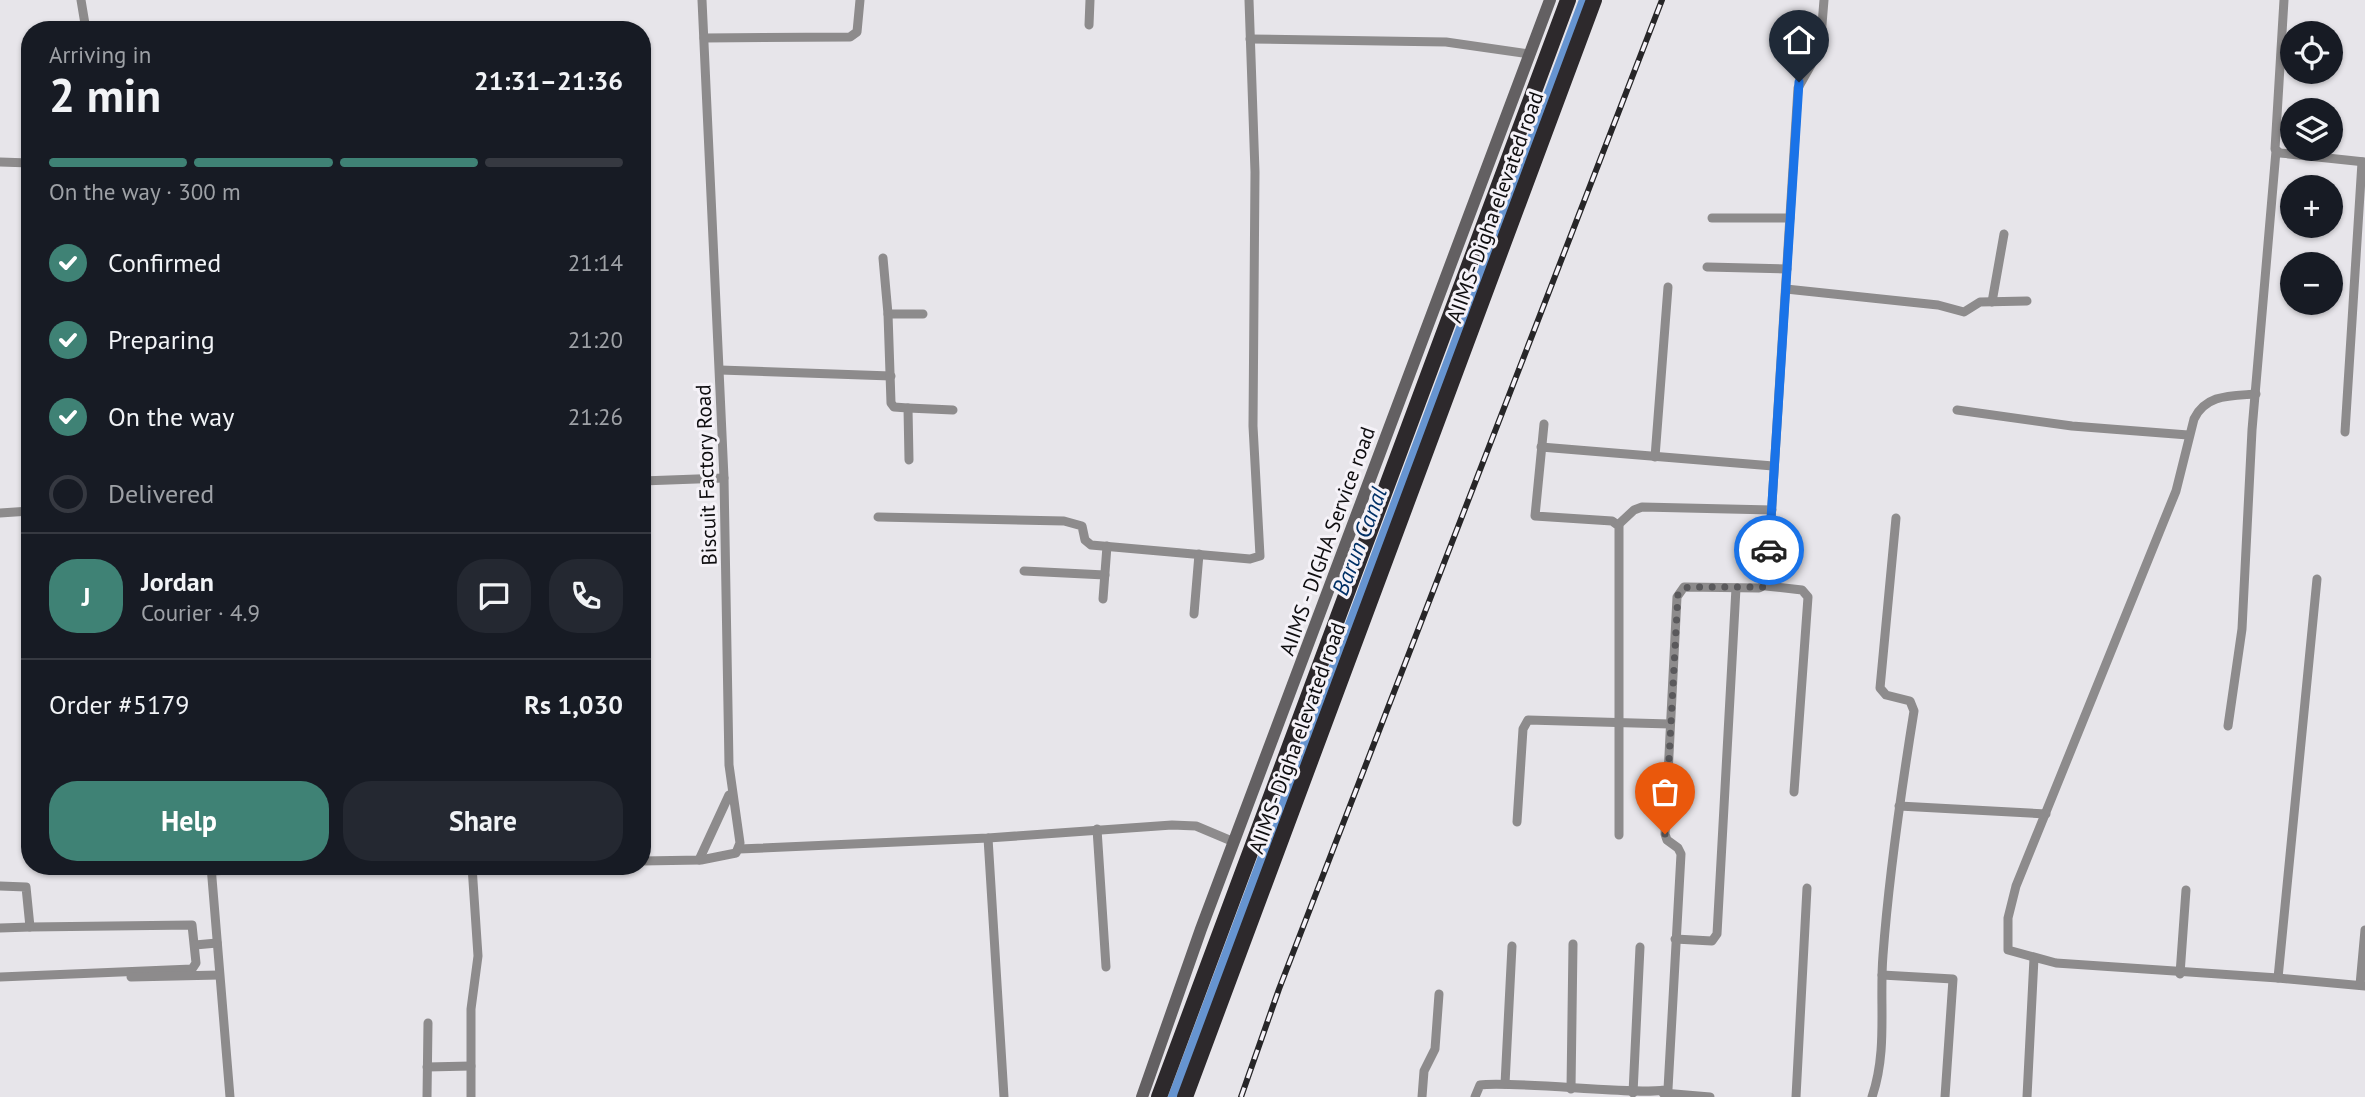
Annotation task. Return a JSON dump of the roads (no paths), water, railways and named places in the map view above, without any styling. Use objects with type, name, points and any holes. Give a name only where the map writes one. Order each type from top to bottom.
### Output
[{"type":"highway","name":"AIIMS- Digha elevated road","points":[[1160,1097],[1569,0]]},
{"type":"highway","name":"AIIMS- Digha elevated road","points":[[1185,1097],[1594,0]]},
{"type":"main road","name":"AIIMS - DIGHA Service road","points":[[1142,1097],[1234,842],[1550,0]]},
{"type":"street","points":[[81,0],[84,21]]},
{"type":"street","name":"Biscuit Factory Road","points":[[702,0],[724,478],[731,792],[739,849]]},
{"type":"street","points":[[704,38],[853,36],[857,32],[860,0]]},
{"type":"street","points":[[1089,25],[1090,0]]},
{"type":"street","points":[[878,517],[990,517],[1077,523],[1082,526],[1087,543],[1250,559],[1260,556],[1253,426],[1255,172],[1249,0]]},
{"type":"street","points":[[1766,586],[1798,88],[1820,49],[1824,0]]},
{"type":"street","points":[[2228,726],[2242,629],[2251,441],[2276,151],[2284,0]]},
{"type":"street","points":[[1250,39],[1446,42],[1529,54]]},
{"type":"street","points":[[2276,151],[2363,162],[2344,432]]},
{"type":"street","points":[[0,162],[21,163]]},
{"type":"street","points":[[1712,218],[1790,218]]},
{"type":"street","points":[[1993,302],[2004,234]]},
{"type":"street","points":[[883,258],[892,405],[953,410]]},
{"type":"street","points":[[1707,267],[1787,269]]},
{"type":"street","points":[[1655,457],[1668,287]]},
{"type":"street","points":[[1786,289],[1938,305],[1964,312],[1977,303],[2027,301]]},
{"type":"street","points":[[888,314],[923,314]]},
{"type":"street","points":[[720,370],[891,376]]},
{"type":"street","points":[[2256,394],[2205,403],[2199,408],[2189,435],[2179,483],[2016,886],[2008,918],[2008,950],[2034,958],[2180,974],[2363,985],[2365,930]]},
{"type":"street","points":[[908,408],[909,460]]},
{"type":"street","points":[[1956,410],[2073,426],[2189,435]]},
{"type":"street","points":[[1544,425],[1535,516],[1619,524]]},
{"type":"street","points":[[1541,447],[1773,466]]},
{"type":"street","points":[[651,481],[724,478]]},
{"type":"street","points":[[1619,835],[1619,524],[1634,510],[1642,507],[1772,510]]},
{"type":"street","points":[[0,513],[21,512]]},
{"type":"street","points":[[1872,1097],[1883,1054],[1882,975],[1899,806],[1913,707],[1910,701],[1886,695],[1880,688],[1896,517]]},
{"type":"street","points":[[1103,599],[1107,546]]},
{"type":"street","points":[[1194,614],[1199,554]]},
{"type":"street","points":[[1024,571],[1105,575]]},
{"type":"street","points":[[2278,978],[2317,579]]},
{"type":"street","points":[[1663,1093],[1668,1087],[1681,854],[1678,848],[1667,841],[1665,834],[1670,724],[1678,593],[1688,587],[1766,586],[1802,590],[1808,597],[1794,792]]},
{"type":"street","points":[[1675,939],[1712,941],[1717,934],[1736,588]]},
{"type":"street","points":[[1517,822],[1525,722],[1536,719],[1670,724]]},
{"type":"street","points":[[699,860],[731,792]]},
{"type":"street","points":[[1899,806],[2046,814]]},
{"type":"street","points":[[651,861],[722,858],[739,849],[988,838],[1187,825],[1234,842]]},
{"type":"street","points":[[1097,829],[1106,967]]},
{"type":"street","points":[[988,838],[1004,1097]]},
{"type":"street","points":[[211,875],[229,1097]]},
{"type":"street","points":[[471,1097],[471,1009],[478,956],[473,875]]},
{"type":"street","points":[[0,886],[26,887],[30,927]]},
{"type":"street","points":[[1796,1097],[1807,888]]},
{"type":"street","points":[[2180,974],[2186,890]]},
{"type":"street","points":[[0,928],[189,923],[195,928],[196,964],[192,969],[0,978]]},
{"type":"street","points":[[195,944],[217,943]]},
{"type":"street","points":[[1571,1089],[1573,944]]},
{"type":"street","points":[[1505,1084],[1512,946]]},
{"type":"street","points":[[1633,1093],[1640,947]]},
{"type":"street","points":[[2027,1097],[2034,958]]},
{"type":"street","points":[[0,978],[219,975]]},
{"type":"street","points":[[1882,975],[1953,979],[1945,1097]]},
{"type":"street","points":[[1422,1097],[1423,1071],[1435,1049],[1439,994]]},
{"type":"street","points":[[427,1097],[428,1023]]},
{"type":"street","points":[[427,1067],[471,1066]]},
{"type":"street","points":[[1475,1097],[1480,1085],[1505,1084],[1644,1095],[1663,1093],[1710,1097]]},
{"type":"waterway","name":"Barun Canal","points":[[1173,1097],[1584,0]]},
{"type":"railway","points":[[1241,1097],[1279,989],[1662,0]]}]
